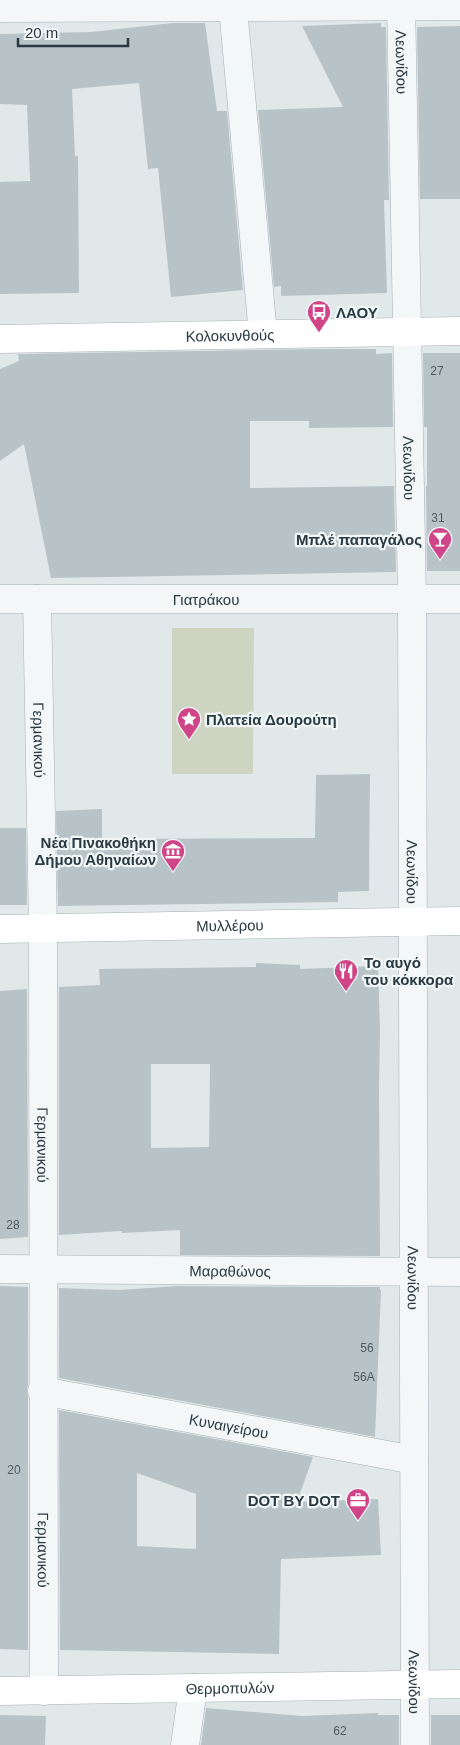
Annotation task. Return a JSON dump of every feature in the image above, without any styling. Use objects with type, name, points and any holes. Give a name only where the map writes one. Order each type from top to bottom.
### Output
[{"type":"street","points":[[0,8],[233,8],[401,3],[460,6]]},
{"type":"street","name":"Λεωνίδου","points":[[401,3],[412,598],[415,1745]]},
{"type":"street","points":[[233,8],[263,334]]},
{"type":"street","name":"Κολοκυνθούς","points":[[0,339],[460,331]]},
{"type":"street","name":"Γιατράκου","points":[[0,599],[460,599]]},
{"type":"street","name":"Γερμανικού","points":[[37,599],[43,928],[42,1391],[44,1690]]},
{"type":"street","name":"Μυλλέρου","points":[[0,929],[460,921]]},
{"type":"street","name":"Μαραθώνος","points":[[0,1269],[460,1272]]},
{"type":"street","name":"Κυναιγείρου","points":[[42,1391],[414,1460]]},
{"type":"street","name":"Θερμοπυλών","points":[[0,1691],[460,1684]]},
{"type":"street","points":[[185,1745],[193,1688]]},
{"type":"green space","points":[[172,628],[254,628],[253,774],[172,774]]},
{"type":"building","points":[[173,23],[205,23],[217,111],[227,111],[243,290],[171,297],[158,168],[148,169],[139,83],[72,89],[75,156],[78,156],[79,293],[0,294],[0,182],[30,181],[27,105],[0,104],[0,34],[91,32]]},
{"type":"building","points":[[381,23],[381,27],[386,27],[389,200],[384,200],[387,293],[281,296],[281,286],[274,287],[258,110],[343,107],[302,26]]},
{"type":"building","points":[[460,26],[460,199],[420,199],[417,27]]},
{"type":"building","points":[[376,349],[376,354],[392,353],[393,427],[309,428],[309,421],[250,421],[250,488],[394,486],[396,572],[51,578],[24,444],[0,461],[0,369],[19,361],[18,354]]},
{"type":"building","points":[[423,353],[460,353],[460,571],[427,571],[427,427],[424,427]]},
{"type":"building","points":[[370,774],[369,891],[338,892],[338,902],[58,906],[56,811],[102,809],[102,839],[315,838],[316,775]]},
{"type":"building","points":[[0,828],[26,828],[27,905],[0,905]]},
{"type":"building","points":[[256,963],[300,965],[300,969],[378,966],[380,1030],[380,1256],[180,1255],[180,1230],[59,1235],[59,987],[100,985],[99,969],[256,967]],"holes":[[[151,1064],[210,1064],[209,1147],[151,1148]]]},
{"type":"building","points":[[27,989],[28,1237],[0,1239],[0,991]]},
{"type":"building","points":[[0,1286],[28,1287],[28,1650],[0,1649]]},
{"type":"building","points":[[177,1286],[380,1287],[375,1437],[59,1378],[59,1288],[119,1290]]},
{"type":"building","points":[[59,1410],[313,1457],[297,1502],[378,1499],[381,1555],[281,1559],[279,1654],[60,1650]],"holes":[[[137,1473],[196,1494],[196,1549],[137,1546]]]},
{"type":"building","points":[[206,1708],[302,1716],[378,1713],[378,1715],[399,1715],[399,1745],[201,1745]]},
{"type":"building","points":[[0,1715],[46,1716],[45,1745],[0,1745]]},
{"type":"building","points":[[431,1715],[460,1715],[460,1745],[431,1745]]},
{"type":"place","name":"ΛΑΟΥ","points":[[319,333]]},
{"type":"place","name":"Μπλέ παπαγάλος","points":[[440,560]]},
{"type":"place","name":"Πλατεία Δουρούτη","points":[[189,740]]},
{"type":"place","name":"Νέα Πινακοθήκη Δήμου Αθηναίων","points":[[173,872]]},
{"type":"place","name":"Το αυγό του κόκκορα","points":[[346,992]]},
{"type":"place","name":"DOT BY DOT","points":[[358,1521]]}]
